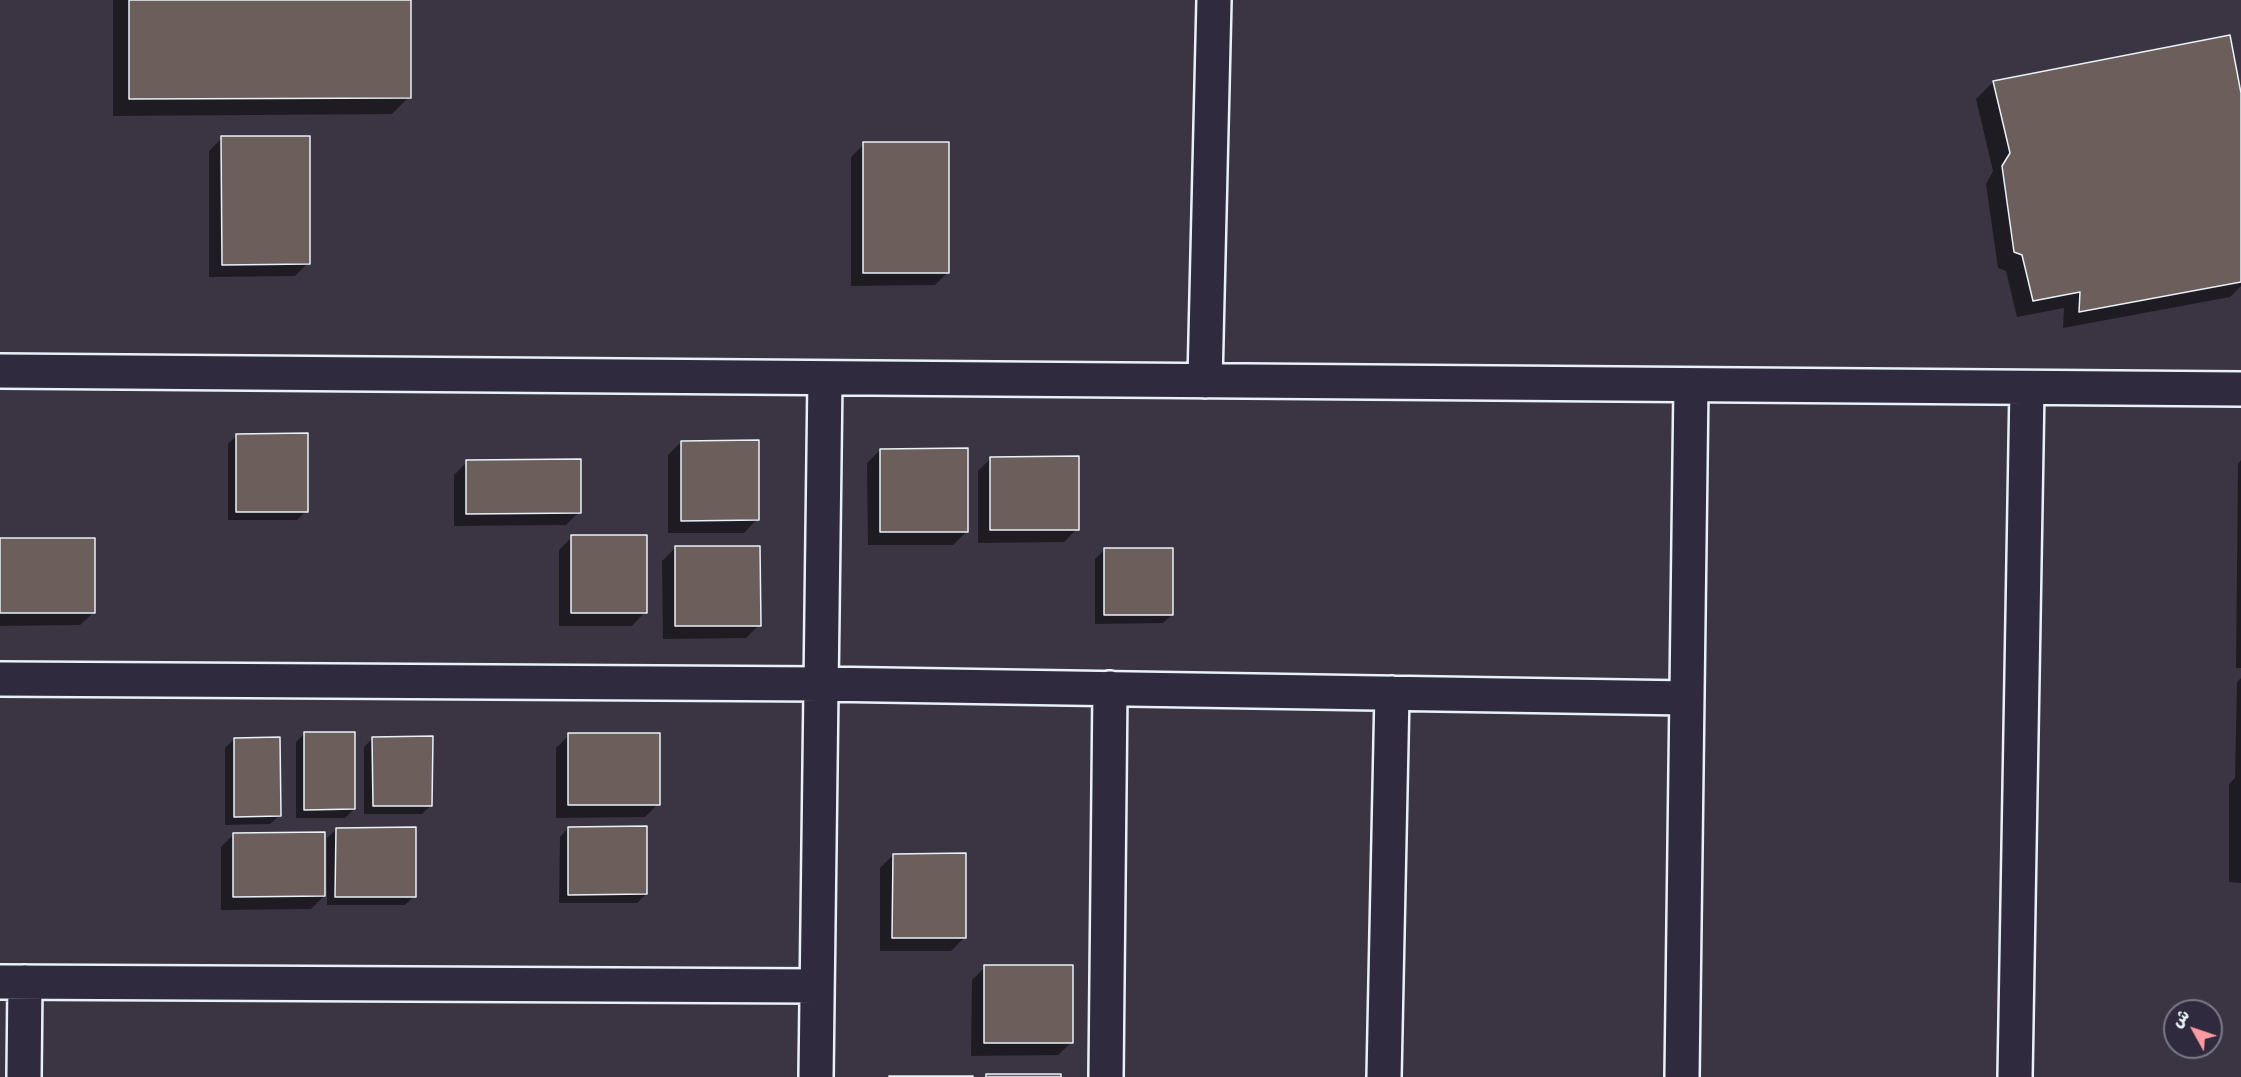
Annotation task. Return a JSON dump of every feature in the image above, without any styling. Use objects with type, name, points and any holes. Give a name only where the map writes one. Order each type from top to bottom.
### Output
[{"type":"street","points":[[1205,381],[1214,0]]},
{"type":"street","points":[[0,371],[2241,389]]},
{"type":"street","points":[[816,1077],[825,378]]},
{"type":"street","points":[[1682,1077],[1691,385]]},
{"type":"street","points":[[2014,1077],[2027,388]]},
{"type":"street","points":[[0,679],[821,684],[1687,698]]},
{"type":"street","points":[[1106,1077],[1110,688]]},
{"type":"street","points":[[1384,1077],[1392,693]]},
{"type":"street","points":[[24,1077],[12,982],[817,986]]},
{"type":"building","points":[[129,0],[411,0],[411,98],[129,99]]},
{"type":"building","points":[[2230,35],[2241,93],[2241,282],[2079,312],[2080,292],[2033,301],[2022,255],[2014,252],[2002,166],[2010,153],[1993,81]]},
{"type":"building","points":[[221,136],[310,136],[310,264],[222,265]]},
{"type":"building","points":[[863,142],[949,142],[949,273],[863,273]]},
{"type":"building","points":[[308,433],[308,512],[236,512],[236,434]]},
{"type":"building","points":[[759,440],[759,520],[681,521],[681,441]]},
{"type":"building","points":[[968,448],[968,532],[880,532],[880,449]]},
{"type":"building","points":[[1079,456],[1079,530],[990,530],[990,457]]},
{"type":"building","points":[[581,459],[581,513],[466,514],[466,460]]},
{"type":"building","points":[[571,535],[647,535],[647,613],[571,613]]},
{"type":"building","points":[[0,538],[95,538],[95,613],[0,613]]},
{"type":"building","points":[[675,546],[760,546],[761,626],[675,626]]},
{"type":"building","points":[[1104,548],[1173,548],[1173,615],[1104,615]]},
{"type":"building","points":[[304,732],[355,732],[355,809],[304,810]]},
{"type":"building","points":[[568,733],[660,733],[660,805],[568,805]]},
{"type":"building","points":[[433,736],[432,806],[373,806],[372,737]]},
{"type":"building","points":[[280,737],[281,816],[234,817],[234,738]]},
{"type":"building","points":[[647,826],[647,894],[568,895],[568,827]]},
{"type":"building","points":[[416,827],[416,897],[335,897],[336,828]]},
{"type":"building","points":[[325,832],[325,896],[233,897],[233,833]]},
{"type":"building","points":[[966,853],[966,938],[892,938],[893,854]]},
{"type":"building","points":[[984,965],[1073,965],[1073,1043],[984,1043]]},
{"type":"building","points":[[986,1074],[1061,1074],[1061,1077],[986,1077]]},
{"type":"building","points":[[973,1076],[973,1077],[889,1077]]}]
